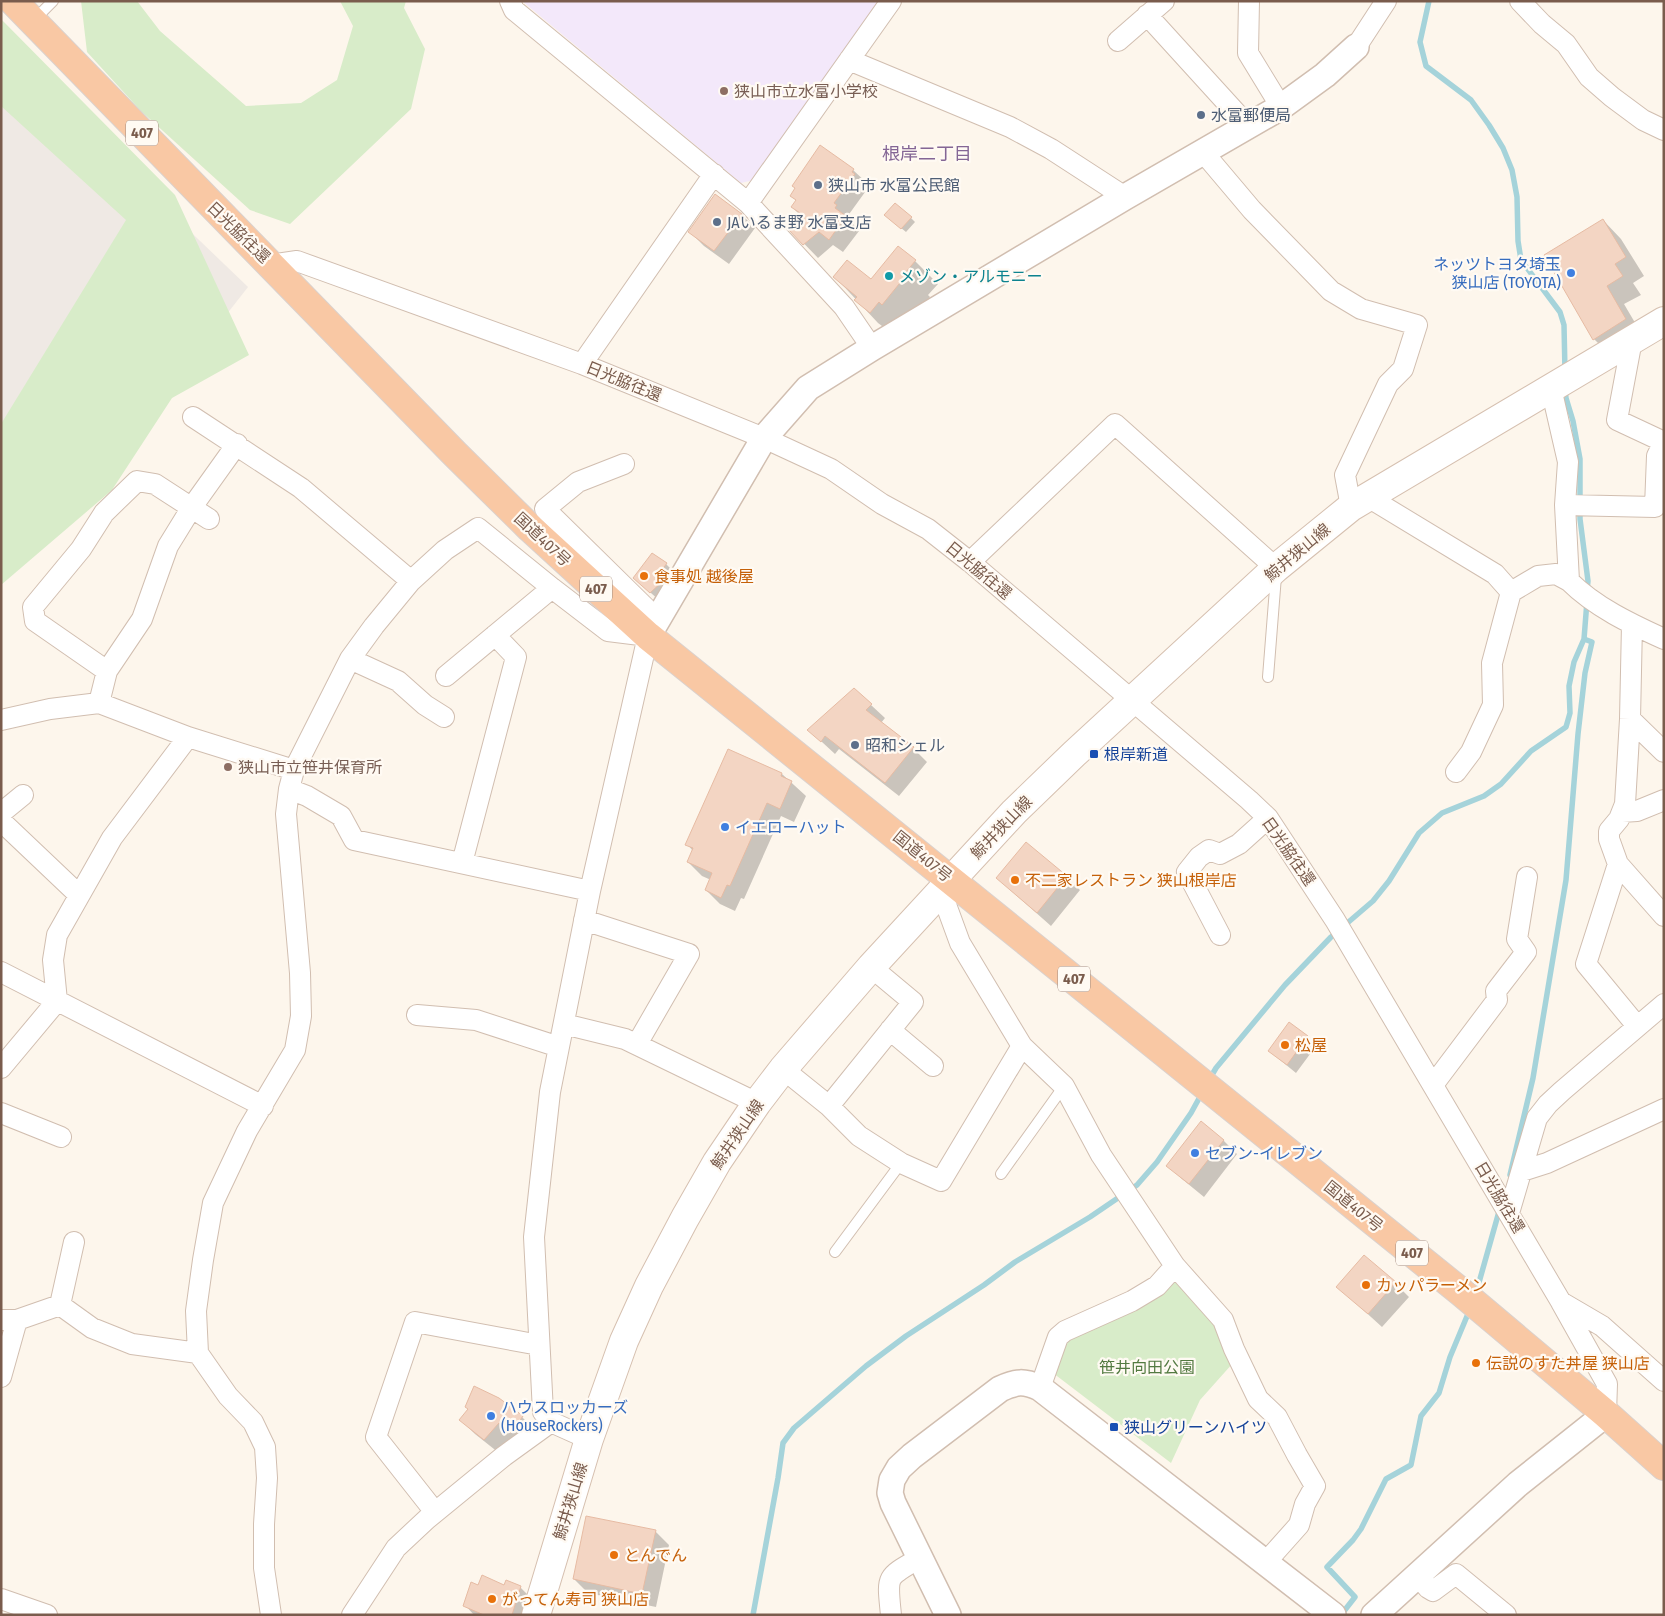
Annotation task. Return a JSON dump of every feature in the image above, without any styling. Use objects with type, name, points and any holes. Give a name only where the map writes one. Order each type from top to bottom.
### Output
[{"type":"highway","name":"日光脇往還","points":[[13,1],[270,265]]},
{"type":"highway","name":"国道407号","points":[[270,265],[530,528],[652,627],[946,885],[1207,1087],[1462,1292],[1606,1414]]},
{"type":"highway","name":"407","points":[[1606,1414],[1664,1466]]},
{"type":"main road","name":"鯨井狭山線","points":[[536,1615],[589,1439],[624,1341],[649,1286],[713,1170],[757,1103],[783,1069],[871,968],[1021,806],[1074,754],[1134,701],[1276,568],[1360,502],[1664,321]]},
{"type":"street","points":[[510,1],[514,10],[748,203],[844,307],[872,348]]},
{"type":"street","points":[[748,203],[891,1]]},
{"type":"street","points":[[1118,41],[1164,1]]},
{"type":"street","points":[[1249,1],[1248,53],[1281,107]]},
{"type":"street","points":[[589,1439],[551,1422],[543,1412],[534,1237],[550,1092],[590,891],[652,627],[764,438],[808,388],[1125,197],[1281,107],[1325,75],[1356,47],[1386,1]]},
{"type":"street","points":[[1520,1],[1542,24],[1566,44],[1589,77],[1643,120],[1664,130]]},
{"type":"street","points":[[1147,15],[1248,126]]},
{"type":"street","points":[[849,60],[1010,127],[1051,149],[1125,197]]},
{"type":"street","points":[[1203,152],[1252,210],[1331,291],[1361,309],[1417,325],[1403,368],[1388,384],[1345,475],[1360,502],[1495,574],[1511,592]]},
{"type":"street","points":[[582,364],[714,174]]},
{"type":"street","name":"日光脇往還","points":[[270,265],[297,261],[582,364],[764,438],[831,469],[882,504],[928,529],[970,562],[1134,701],[1268,818],[1336,921],[1561,1302],[1607,1384],[1606,1414]]},
{"type":"street","points":[[1567,505],[1655,507],[1657,456],[1664,442],[1617,420],[1632,340]]},
{"type":"street","points":[[1558,384],[1568,462],[1567,505],[1574,586]]},
{"type":"street","points":[[193,417],[237,444],[301,488],[411,581]]},
{"type":"street","points":[[970,562],[1115,424],[1276,568]]},
{"type":"street","points":[[99,703],[108,671],[142,619],[168,546],[192,507],[237,444]]},
{"type":"street","points":[[624,464],[578,482],[545,509],[652,627]]},
{"type":"street","points":[[108,671],[35,621],[33,607],[81,549],[104,513],[137,481],[155,484],[209,519]]},
{"type":"street","points":[[271,1615],[264,1568],[267,1478],[265,1447],[253,1422],[228,1396],[198,1353],[196,1311],[202,1260],[213,1203],[247,1131],[295,1050],[301,1016],[300,973],[286,814],[292,779],[350,659],[374,626],[411,581],[445,550],[478,528],[608,631],[652,627]]},
{"type":"street","points":[[1456,772],[1471,752],[1493,705],[1492,662],[1511,592],[1538,576],[1556,574],[1632,624],[1664,639]]},
{"type":"street","points":[[446,676],[552,588]]},
{"type":"street","points":[[1632,624],[1630,719],[1625,804],[1619,818],[1609,830],[1609,838],[1618,864],[1664,916]]},
{"type":"street","points":[[462,863],[516,657],[495,635]]},
{"type":"street","points":[[350,659],[398,681],[425,705],[444,717]]},
{"type":"street","points":[[1,720],[50,709],[99,703],[292,779],[307,796],[341,816],[354,840],[590,891]]},
{"type":"street","points":[[1630,719],[1664,752]]},
{"type":"street","points":[[1,1068],[57,1001],[53,960],[57,936],[79,895],[112,838],[188,737]]},
{"type":"street","points":[[1,813],[23,795]]},
{"type":"street","points":[[1622,812],[1637,811],[1664,800]]},
{"type":"street","points":[[1220,935],[1187,872],[1209,850],[1220,854],[1239,844],[1268,818]]},
{"type":"street","points":[[1,821],[79,895]]},
{"type":"street","points":[[1618,864],[1586,964],[1650,1024]]},
{"type":"street","points":[[1433,1085],[1497,1000],[1496,991],[1526,952],[1517,939],[1527,877]]},
{"type":"street","points":[[946,885],[960,943],[1022,1046],[1064,1086],[1100,1155],[1175,1266],[1223,1320],[1234,1349],[1258,1399],[1277,1417],[1315,1486],[1304,1504],[1298,1525],[1266,1562]]},
{"type":"street","points":[[584,920],[689,954],[637,1044]]},
{"type":"street","points":[[828,1106],[913,1002],[871,968]]},
{"type":"street","points":[[1,972],[262,1106]]},
{"type":"street","points":[[1509,1212],[1537,1118],[1548,1104],[1650,1024],[1664,1004]]},
{"type":"street","points":[[417,1016],[476,1020],[559,1047]]},
{"type":"street","points":[[564,1024],[625,1039],[757,1103]]},
{"type":"street","points":[[890,1030],[933,1066]]},
{"type":"street","points":[[783,1069],[828,1106],[859,1136],[901,1163],[941,1181],[1022,1046]]},
{"type":"street","points":[[1522,1171],[1547,1163],[1664,1109]]},
{"type":"street","points":[[1,1113],[61,1138]]},
{"type":"street","points":[[60,1305],[74,1242]]},
{"type":"street","points":[[1040,1388],[1058,1336],[1065,1331],[1132,1301],[1157,1286],[1175,1266]]},
{"type":"street","points":[[1561,1302],[1602,1326],[1664,1381]]},
{"type":"street","points":[[60,1305],[92,1328],[132,1344],[198,1353]]},
{"type":"street","points":[[1,1378],[9,1320],[60,1305]]},
{"type":"street","points":[[435,1512],[376,1437],[414,1322],[539,1345]]},
{"type":"street","points":[[948,1615],[893,1503],[890,1493],[892,1480],[899,1468],[912,1456],[1000,1390],[1012,1383],[1027,1382],[1040,1388],[1334,1615]]},
{"type":"street","points":[[1374,1615],[1518,1484],[1606,1414]]},
{"type":"street","points":[[352,1615],[396,1548],[435,1512],[504,1456],[551,1422]]},
{"type":"street","points":[[890,1615],[890,1579],[895,1572],[920,1558]]},
{"type":"street","points":[[1417,1575],[1433,1591],[1456,1574],[1506,1615]]},
{"type":"street","points":[[542,1615],[546,1584]]},
{"type":"street","points":[[1,1599],[47,1615]]},
{"type":"lane","points":[[32,21],[53,1]]},
{"type":"lane","points":[[1268,677],[1276,568]]},
{"type":"lane","points":[[1001,1174],[1064,1086]]},
{"type":"lane","points":[[835,1252],[901,1163]]},
{"type":"shaded area","name":"狭山市立水富小学校","points":[[522,1],[881,1],[758,179],[741,183]]},
{"type":"shaded area","points":[[1,50],[248,287],[48,542],[1,574]]},
{"type":"green space","points":[[81,1],[137,1],[160,31],[246,106],[301,103],[337,80],[353,26],[340,1],[406,1],[404,8],[425,49],[411,109],[290,224],[250,210],[141,111],[87,52]]},
{"type":"green space","points":[[1,19],[175,195],[249,355],[172,398],[112,490],[1,585],[1,424],[126,220],[1,106]]},
{"type":"green space","name":"笹井向田公園","points":[[1172,1275],[1218,1323],[1233,1363],[1200,1400],[1171,1463],[1053,1373],[1068,1337]]},
{"type":"building","points":[[820,145],[854,169],[852,172],[855,174],[834,203],[837,205],[835,208],[846,216],[829,240],[819,232],[803,245],[788,229],[800,213],[791,207],[796,200],[790,196],[795,188],[792,186]]},
{"type":"building","points":[[715,194],[742,214],[714,251],[688,232]]},
{"type":"building","points":[[895,203],[912,217],[901,229],[884,215]]},
{"type":"building","points":[[1603,219],[1626,257],[1615,264],[1623,276],[1607,286],[1626,319],[1593,340],[1544,255]]},
{"type":"building","name":"メゾン・アルモニー","points":[[898,246],[916,260],[882,305],[879,302],[870,313],[854,300],[857,297],[833,277],[847,260],[871,279]]},
{"type":"building","points":[[652,553],[667,563],[657,577],[662,582],[650,593],[633,578]]},
{"type":"building","points":[[854,688],[872,704],[866,710],[914,747],[885,783],[825,736],[821,742],[807,730]]},
{"type":"building","name":"イエローハット","points":[[728,749],[782,773],[781,776],[792,781],[780,809],[767,803],[730,886],[727,885],[721,898],[705,890],[712,873],[687,862],[693,848],[685,845]]},
{"type":"building","points":[[1026,842],[1067,876],[1037,913],[996,878]]},
{"type":"building","points":[[1289,1022],[1308,1036],[1287,1065],[1268,1051]]},
{"type":"building","name":"セブン-イレブン","points":[[1201,1121],[1224,1140],[1189,1184],[1166,1166]]},
{"type":"building","name":"カッパラーメン","points":[[1364,1255],[1396,1282],[1368,1314],[1336,1287]]},
{"type":"building","points":[[474,1386],[499,1398],[523,1416],[511,1433],[499,1423],[484,1440],[459,1420],[468,1409],[465,1407]]},
{"type":"building","name":"とんでん","points":[[586,1516],[656,1530],[642,1594],[573,1579]]},
{"type":"building","name":"がってん寿司 狭山店","points":[[482,1575],[504,1585],[506,1580],[521,1586],[512,1615],[484,1615],[463,1606],[471,1582],[478,1585]]},
{"type":"waterway","points":[[1429,1],[1420,42],[1426,66],[1471,100],[1503,148],[1512,170],[1517,197],[1518,241],[1521,260],[1560,312],[1564,325],[1565,372]]},
{"type":"waterway","points":[[1565,389],[1580,459],[1580,519],[1588,581],[1587,590]]},
{"type":"waterway","points":[[1209,1080],[1216,1068],[1285,985],[1331,937],[1373,901],[1389,881],[1419,833],[1442,813],[1484,796],[1501,784],[1531,751],[1566,727],[1570,713],[1569,686],[1574,662],[1584,639],[1587,601]]},
{"type":"waterway","points":[[1510,1175],[1533,1078],[1566,880],[1578,734],[1585,673],[1592,642],[1584,639]]},
{"type":"waterway","points":[[753,1615],[783,1443],[794,1428],[866,1366],[906,1336],[984,1285],[1015,1262],[1090,1217],[1137,1185],[1157,1162],[1191,1113],[1202,1093]]},
{"type":"waterway","points":[[1476,1293],[1500,1208]]},
{"type":"waterway","points":[[1341,1615],[1355,1597],[1327,1567],[1361,1529],[1386,1479],[1411,1465],[1421,1416],[1439,1393],[1450,1357],[1470,1309]]},
{"type":"place","name":"狭山市立水富小学校","points":[[724,91]]},
{"type":"place","name":"水富郵便局","points":[[1201,115]]},
{"type":"place","name":"狭山市 水富公民館","points":[[818,185]]},
{"type":"place","name":"JAいるま野 水富支店","points":[[717,222]]},
{"type":"place","name":"ネッツトヨタ埼玉 狭山店 (TOYOTA)","points":[[1571,273]]},
{"type":"place","name":"メゾン・アルモニー","points":[[889,276]]},
{"type":"place","name":"食事処 越後屋","points":[[644,576]]},
{"type":"place","name":"昭和シェル","points":[[855,745]]},
{"type":"place","name":"根岸新道","points":[[1094,754]]},
{"type":"place","name":"狭山市立笹井保育所","points":[[228,767]]},
{"type":"place","name":"イエローハット","points":[[725,827]]},
{"type":"place","name":"不二家レストラン 狭山根岸店","points":[[1015,880]]},
{"type":"place","name":"松屋","points":[[1285,1045]]},
{"type":"place","name":"セブン-イレブン","points":[[1195,1153]]},
{"type":"place","name":"カッパラーメン","points":[[1366,1285]]},
{"type":"place","name":"伝説のすた丼屋 狭山店","points":[[1476,1363]]},
{"type":"place","name":"ハウスロッカーズ (HouseRockers)","points":[[491,1416]]},
{"type":"place","name":"狭山グリーンハイツ","points":[[1114,1427]]},
{"type":"place","name":"とんでん","points":[[614,1555]]},
{"type":"place","name":"がってん寿司 狭山店","points":[[492,1599]]},
{"type":"district","name":"根岸二丁目","points":[[927,154]]}]
